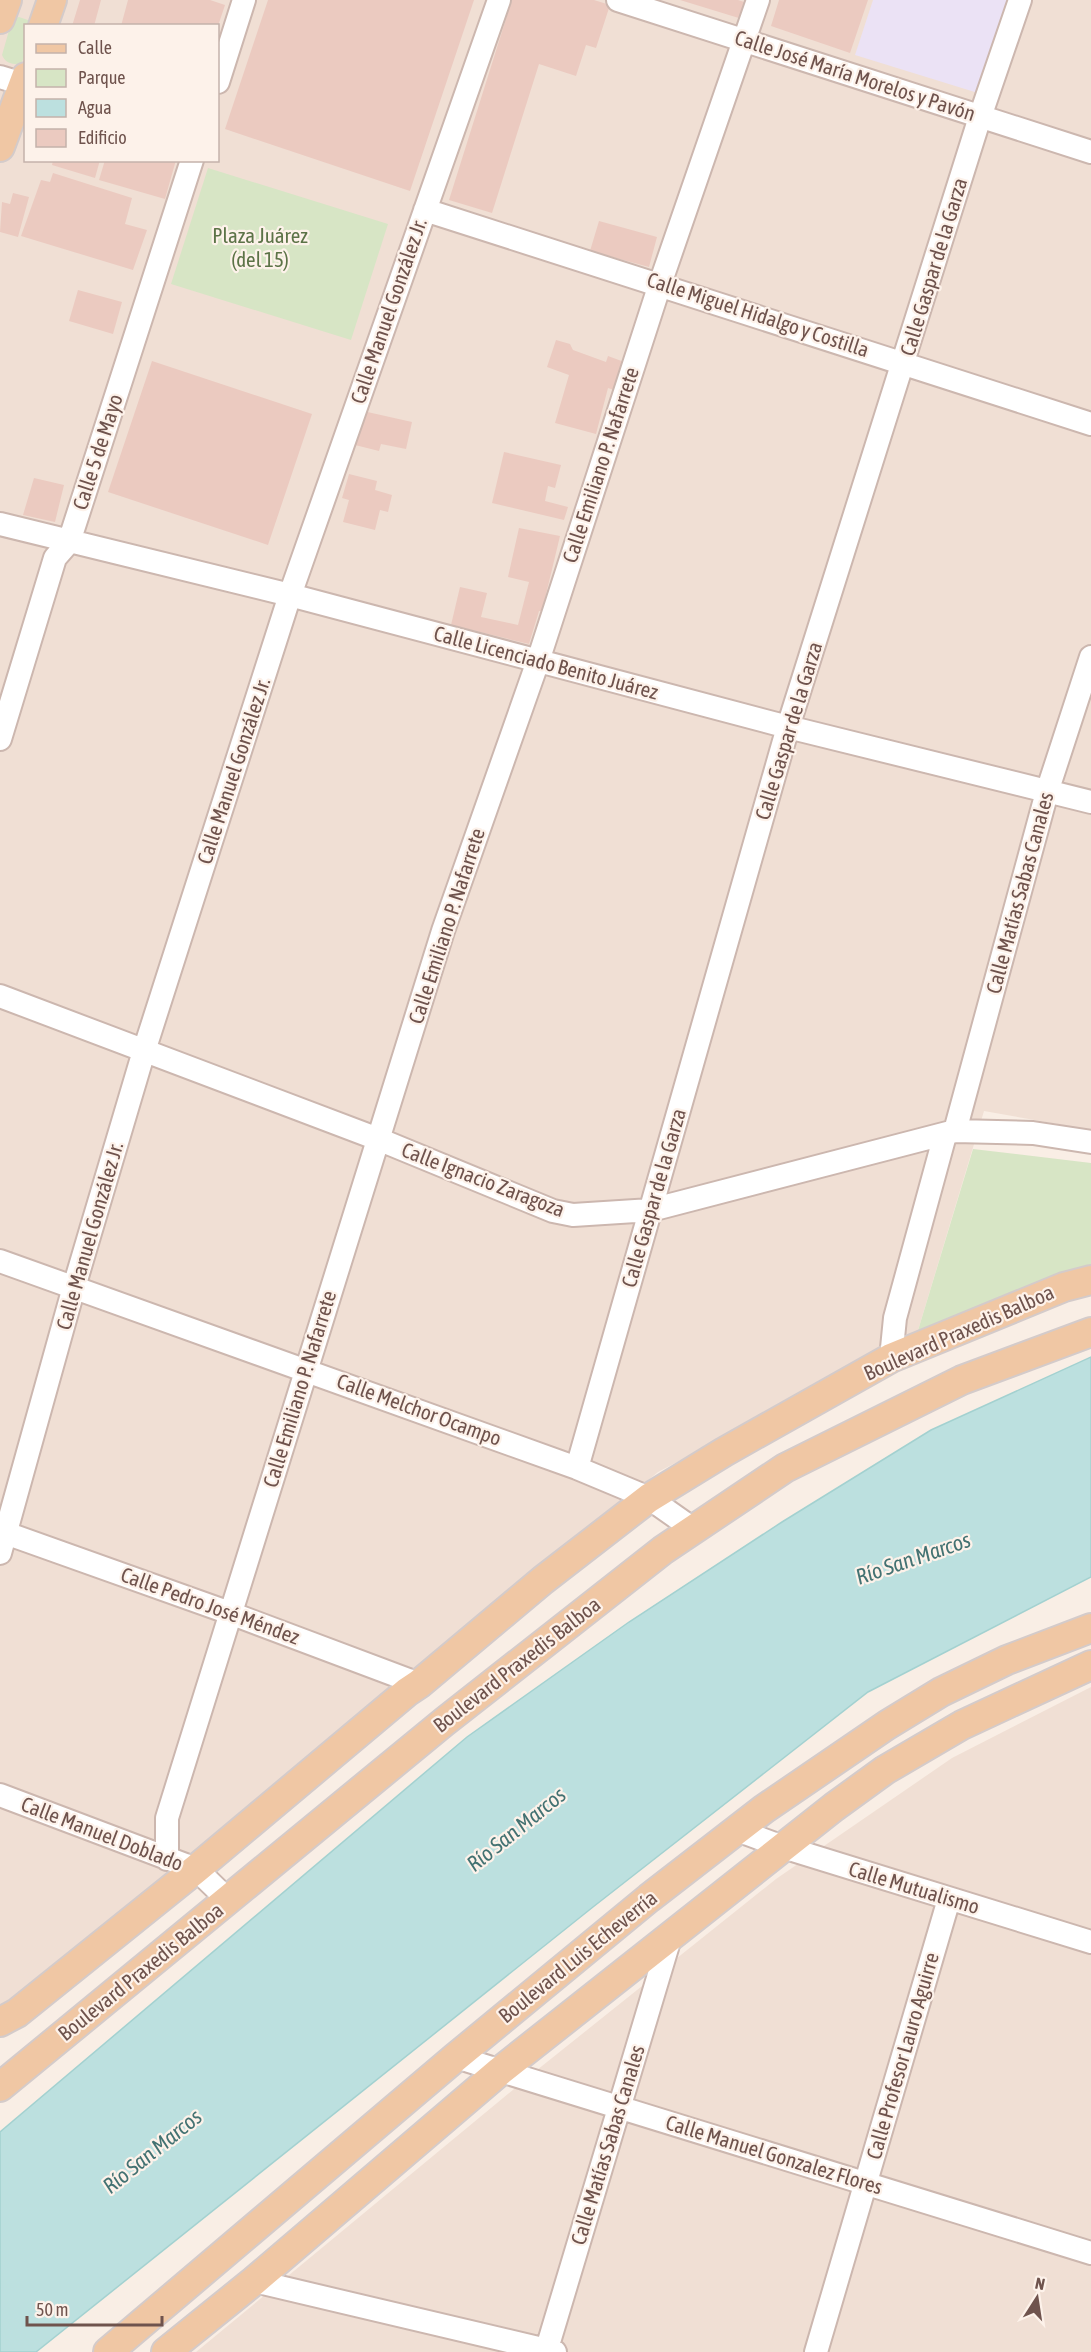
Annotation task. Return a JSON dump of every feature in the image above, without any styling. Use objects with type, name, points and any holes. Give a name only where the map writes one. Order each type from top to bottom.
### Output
[{"type":"main road","points":[[0,20],[7,0]]},
{"type":"main road","points":[[44,24],[52,0]]},
{"type":"main road","points":[[0,147],[16,80]]},
{"type":"main road","name":"Boulevard Praxedis Balboa","points":[[0,2022],[17,2013],[196,1869],[543,1581],[649,1498],[724,1452],[891,1358],[1064,1287],[1091,1280]]},
{"type":"main road","name":"Boulevard Praxedis Balboa","points":[[0,2087],[444,1722],[693,1529],[785,1468],[826,1447],[962,1380],[1091,1332]]},
{"type":"main road","name":"Boulevard Luis Echeverría","points":[[108,2352],[456,2057],[649,1898],[764,1809],[887,1725],[941,1692],[1007,1660],[1091,1628]]},
{"type":"main road","name":"Boulevard Luis Echeverría","points":[[166,2352],[254,2281],[501,2071],[783,1847],[885,1770],[962,1725],[1091,1665]]},
{"type":"main road","points":[[413,1688],[444,1722]]},
{"type":"street","points":[[219,79],[244,0]]},
{"type":"street","name":"Calle Manuel González Jr.","points":[[2,1539],[144,1051],[290,595],[499,0]]},
{"type":"street","name":"Calle José María Morelos y Pavón","points":[[618,0],[1091,152]]},
{"type":"street","name":"Calle Emiliano P. Nafarrete","points":[[167,1860],[167,1818],[443,931],[538,661],[660,284],[758,0]]},
{"type":"street","name":"Calle Gaspar de la Garza","points":[[577,1468],[789,727],[980,117],[1020,0]]},
{"type":"street","name":"Calle 5 de Mayo","points":[[0,739],[55,558],[69,542],[191,162]]},
{"type":"street","name":"Calle Miguel Hidalgo y Costilla","points":[[425,210],[904,362],[1091,424]]},
{"type":"street","name":"Calle Licenciado Benito Juárez","points":[[0,524],[290,595],[789,727],[1091,802]]},
{"type":"street","name":"Calle Matías Sabas Canales","points":[[891,1358],[895,1318],[1047,792],[1091,657]]},
{"type":"street","name":"Calle Ignacio Zaragoza","points":[[0,996],[378,1139],[553,1211],[573,1215],[651,1210],[950,1133],[1033,1133],[1091,1142]]},
{"type":"street","name":"Calle Melchor Ocampo","points":[[0,1261],[577,1468],[649,1498],[693,1529]]},
{"type":"street","name":"Calle Pedro José Méndez","points":[[2,1539],[230,1613],[413,1688]]},
{"type":"street","name":"Calle Manuel Doblado","points":[[0,1794],[167,1860],[196,1869],[228,1900]]},
{"type":"street","name":"Calle Mutualismo","points":[[737,1830],[783,1847],[1091,1942]]},
{"type":"street","name":"Calle Profesor Lauro Aguirre","points":[[816,2352],[949,1899]]},
{"type":"street","name":"Calle Matías Sabas Canales","points":[[549,2351],[670,1938]]},
{"type":"street","name":"Calle Manuel Gonzalez Flores","points":[[456,2057],[1091,2253]]},
{"type":"street","points":[[254,2281],[549,2351]]},
{"type":"shaded area","points":[[0,0],[1091,0],[1091,1130],[984,1111],[916,1337],[658,1472],[116,1916],[0,2028]]},
{"type":"shaded area","points":[[873,0],[1008,0],[978,93],[855,55]]},
{"type":"shaded area","points":[[1091,1687],[1091,2352],[196,2352],[537,2070],[776,1879],[952,1758]]},
{"type":"green space","points":[[19,17],[33,24],[24,24],[24,57],[21,64],[7,62],[2,55],[12,20]]},
{"type":"green space","name":"Plaza Juárez (del 15)","points":[[208,168],[388,224],[351,340],[171,284]]},
{"type":"green space","points":[[973,1149],[1091,1163],[1091,1272],[916,1337]]},
{"type":"water","name":"Río San Marcos","points":[[1091,1357],[1091,1577],[868,1692],[593,1907],[36,2352],[0,2352],[0,2132],[467,1737],[629,1622],[782,1522],[931,1430]]},
{"type":"building","points":[[80,0],[101,0],[95,24],[73,24]]},
{"type":"building","points":[[128,0],[210,0],[225,5],[219,24],[122,24]]},
{"type":"building","points":[[268,0],[474,0],[410,191],[225,129]]},
{"type":"building","points":[[512,0],[594,0],[610,5],[596,48],[586,45],[576,76],[539,64],[492,213],[449,200]]},
{"type":"building","points":[[680,0],[738,0],[747,3],[742,19]]},
{"type":"building","points":[[779,0],[868,0],[850,53],[771,26]]},
{"type":"building","points":[[53,162],[99,162],[95,178],[52,165]]},
{"type":"building","points":[[104,162],[175,162],[165,199],[99,180]]},
{"type":"building","points":[[53,173],[132,198],[125,224],[147,230],[133,270],[21,236],[41,180],[50,182]]},
{"type":"building","points":[[13,193],[29,197],[18,237],[0,232],[2,202],[10,204]]},
{"type":"building","points":[[599,221],[657,237],[649,267],[590,251]]},
{"type":"building","points":[[78,290],[122,302],[113,334],[69,321]]},
{"type":"building","points":[[556,340],[570,344],[573,350],[606,362],[608,356],[627,363],[617,391],[608,388],[596,434],[555,423],[569,375],[547,367]]},
{"type":"building","points":[[152,361],[312,414],[268,545],[108,492]]},
{"type":"building","points":[[363,411],[412,422],[406,449],[381,444],[379,451],[355,445]]},
{"type":"building","points":[[504,452],[561,465],[555,488],[548,486],[545,501],[568,507],[564,520],[492,503]]},
{"type":"building","points":[[349,474],[377,481],[375,490],[392,495],[388,512],[380,510],[375,530],[343,522],[349,500],[342,498]]},
{"type":"building","points":[[34,478],[64,485],[55,522],[23,515]]},
{"type":"building","points":[[519,528],[560,536],[542,611],[539,611],[529,644],[451,625],[460,587],[487,593],[481,617],[518,625],[529,582],[508,577]]}]
